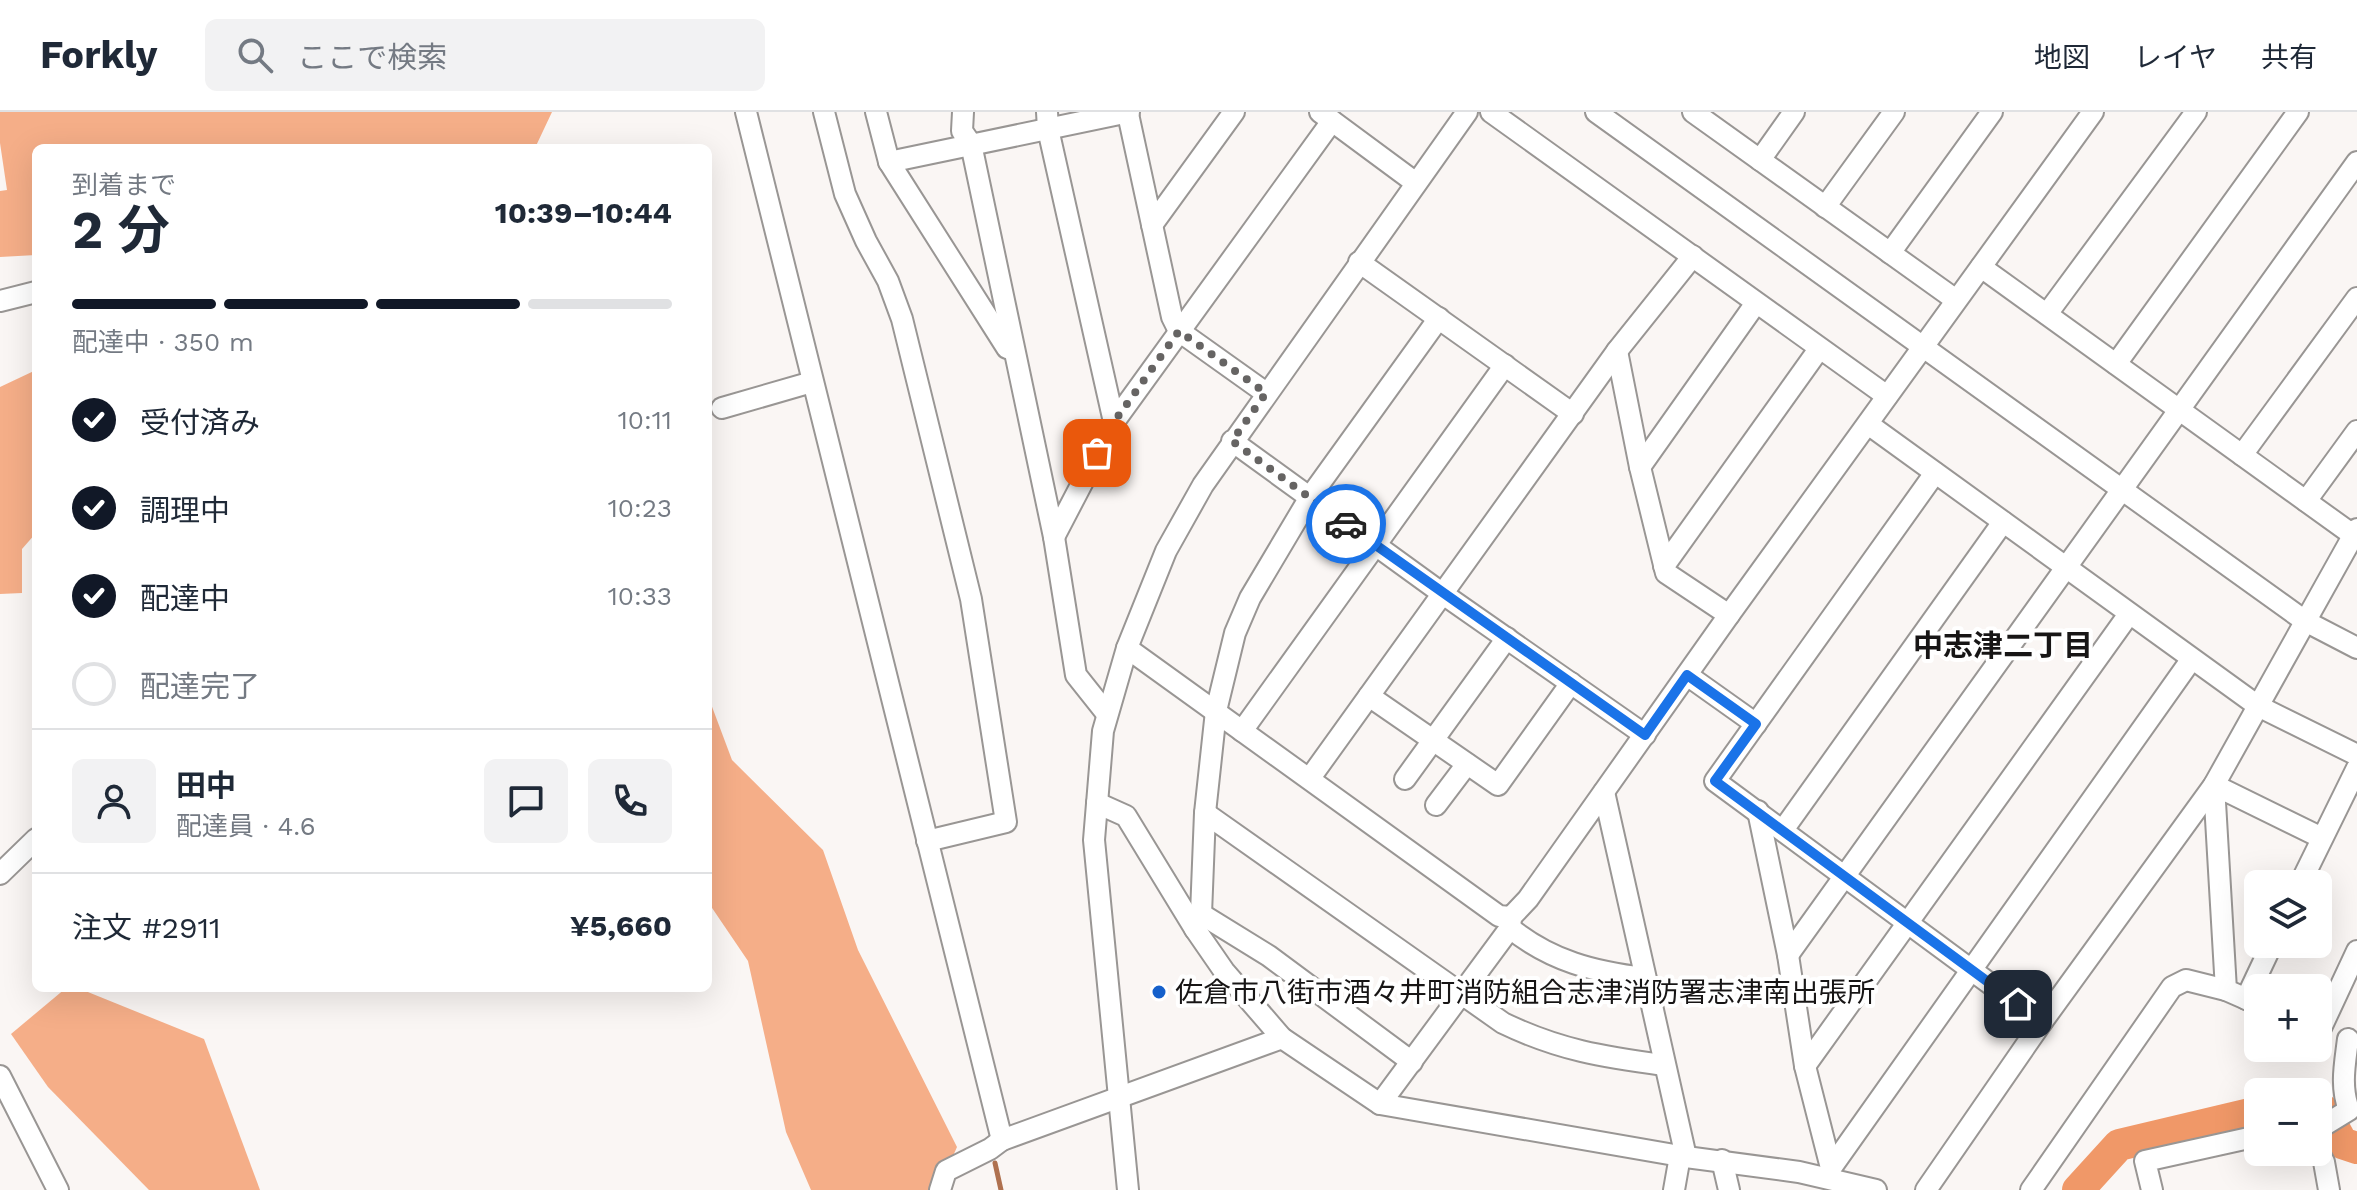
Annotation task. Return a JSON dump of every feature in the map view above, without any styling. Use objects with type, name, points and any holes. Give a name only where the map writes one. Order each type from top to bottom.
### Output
[{"type":"street","points":[[746,112],[1002,1140]]},
{"type":"street","points":[[824,112],[845,194],[888,281],[902,319],[971,599],[1006,822],[927,841]]},
{"type":"street","points":[[876,112],[889,162],[1015,361]]},
{"type":"street","points":[[963,112],[962,131],[971,144],[1054,537],[1076,675],[1107,714]]},
{"type":"street","points":[[1152,225],[1234,112]]},
{"type":"street","points":[[1128,1190],[1094,840],[1107,714],[1127,648],[1166,551],[1203,485],[1467,112]]},
{"type":"street","points":[[1491,112],[1887,396]]},
{"type":"street","points":[[1596,112],[1924,345],[2120,491],[2305,621],[2357,648]]},
{"type":"street","points":[[1693,112],[1956,300]]},
{"type":"street","points":[[1760,160],[1794,112]]},
{"type":"street","points":[[1825,207],[1894,112]]},
{"type":"street","points":[[1890,253],[1992,112]]},
{"type":"street","points":[[1380,1104],[2093,112]]},
{"type":"street","points":[[2047,314],[2196,112]]},
{"type":"street","points":[[2116,364],[2298,112]]},
{"type":"street","points":[[889,162],[971,144],[1048,120],[1128,113],[1172,317],[1179,331],[1266,393]]},
{"type":"street","points":[[1054,537],[1114,422],[1326,117],[1416,183]]},
{"type":"street","points":[[1048,120],[1114,422]]},
{"type":"street","points":[[1788,955],[2357,162]]},
{"type":"street","points":[[1310,778],[1617,351],[1693,256]]},
{"type":"street","points":[[1359,262],[1573,414]]},
{"type":"street","points":[[1926,1190],[2042,1022],[2214,785],[2354,536],[1981,267]]},
{"type":"street","points":[[0,301],[32,293]]},
{"type":"street","points":[[2242,455],[2357,298]]},
{"type":"street","points":[[1640,467],[1756,303]]},
{"type":"street","points":[[1198,922],[1216,711],[1235,633],[1250,598],[1310,497],[1439,318]]},
{"type":"street","points":[[1664,566],[1819,349]]},
{"type":"street","points":[[1617,351],[1640,467],[1666,573],[1729,615]]},
{"type":"street","points":[[1242,731],[1505,365]]},
{"type":"street","points":[[722,408],[812,382]]},
{"type":"street","points":[[1868,424],[2258,706],[2357,755]]},
{"type":"street","points":[[2306,501],[2357,431]]},
{"type":"street","points":[[1232,441],[1645,735]]},
{"type":"street","points":[[1935,473],[1715,781],[2042,1022]]},
{"type":"street","points":[[1783,830],[2003,522]]},
{"type":"street","points":[[1805,1066],[2129,614]]},
{"type":"street","points":[[1405,779],[1507,638]]},
{"type":"street","points":[[1127,648],[1510,923],[1548,954],[1569,964],[1645,978]]},
{"type":"street","points":[[1829,1174],[2191,660]]},
{"type":"street","points":[[1687,675],[1756,724]]},
{"type":"street","points":[[1369,696],[1498,785],[1571,683]]},
{"type":"street","points":[[1436,805],[1467,764]]},
{"type":"street","points":[[2307,870],[2357,768]]},
{"type":"street","points":[[2214,785],[2322,838]]},
{"type":"street","points":[[2214,785],[2226,990]]},
{"type":"street","points":[[1604,792],[1683,1156],[1674,1190]]},
{"type":"street","points":[[1097,803],[1126,816],[1198,922],[1224,971],[1282,1038],[1380,1104],[1722,1160],[1801,1181],[1829,1174],[1872,1190]]},
{"type":"street","points":[[1758,811],[1788,955],[1805,1066],[1829,1174]]},
{"type":"street","points":[[1205,813],[1503,1023],[1572,1051],[1664,1065]]},
{"type":"street","points":[[0,874],[32,843]]},
{"type":"street","points":[[1198,922],[1269,956],[1412,1062]]},
{"type":"street","points":[[2332,1002],[2357,951]]},
{"type":"street","points":[[2031,1190],[2172,987],[2186,980],[2226,990],[2244,998]]},
{"type":"street","points":[[2332,1032],[2353,1041],[2342,1084],[2353,1114],[2332,1123]]},
{"type":"street","points":[[940,1190],[946,1171],[1002,1140],[1282,1038]]},
{"type":"street","points":[[0,1076],[58,1190]]},
{"type":"street","points":[[2152,1190],[2145,1161],[2244,1139]]},
{"type":"street","points":[[1722,1160],[1729,1190]]},
{"type":"street","points":[[2325,1166],[2329,1190]]},
{"type":"shaded area","points":[[0,112],[552,112],[537,144],[32,144],[32,255],[0,257],[0,191],[7,190],[0,143]]},
{"type":"shaded area","points":[[32,372],[32,538],[22,549],[22,593],[0,594],[0,387]]},
{"type":"shaded area","points":[[712,707],[732,760],[823,850],[858,950],[957,1147],[938,1190],[811,1190],[786,1132],[748,961],[712,908]]},
{"type":"shaded area","points":[[61,992],[88,992],[204,1039],[260,1190],[149,1190],[48,1087],[11,1034]]},
{"type":"waterway","points":[[2078,1190],[2119,1145],[2244,1115]]},
{"type":"waterway","points":[[2332,1125],[2342,1143],[2357,1148]]},
{"type":"waterway","points":[[995,1163],[1001,1190]]},
{"type":"way so far","points":[[1097,453],[1114,422],[1179,331],[1266,393],[1232,441],[1346,524]]},
{"type":"place","name":"佐倉市八街市酒々井町消防組合志津消防署志津南出張所","points":[[1159,992]]},
{"type":"district","name":"中志津二丁目","points":[[2003,646]]},
{"type":"route","points":[[1346,524],[1645,735],[1687,675],[1756,724],[1715,781],[2018,1004]]}]
